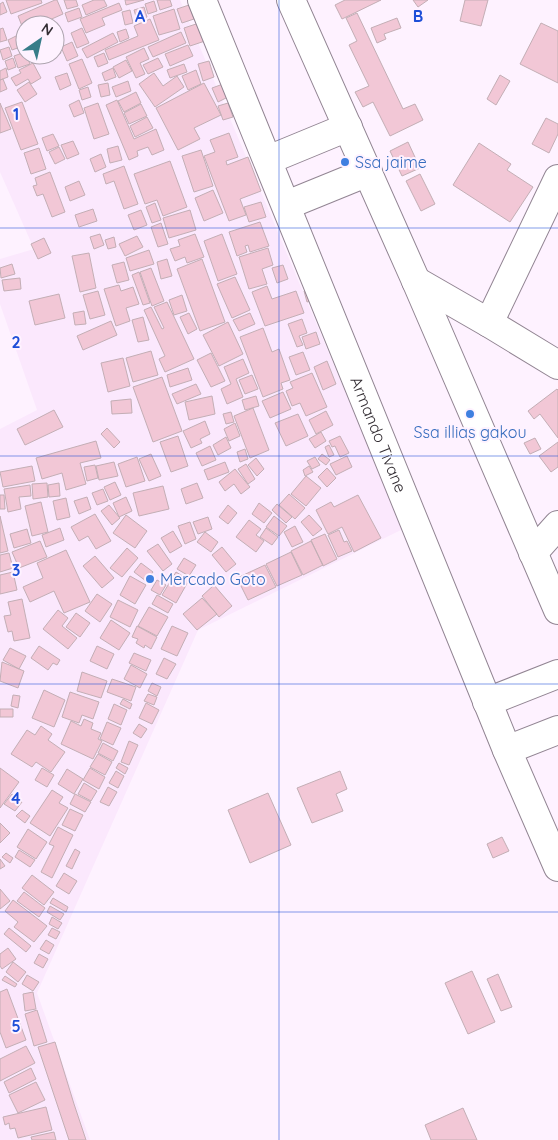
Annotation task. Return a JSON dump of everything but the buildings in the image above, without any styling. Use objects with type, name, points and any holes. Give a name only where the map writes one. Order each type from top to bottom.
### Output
[{"type":"street","name":"Armando Tivane","points":[[202,0],[487,702],[558,867]]},
{"type":"street","points":[[297,2],[348,127],[558,610]]},
{"type":"street","points":[[268,160],[348,127]]},
{"type":"street","points":[[286,205],[368,172]]},
{"type":"street","points":[[489,323],[558,179]]},
{"type":"street","points":[[416,281],[558,365]]},
{"type":"street","points":[[533,552],[558,524]]},
{"type":"street","points":[[487,702],[558,674]]},
{"type":"street","points":[[507,750],[558,730]]},
{"type":"shaded area","name":"Mercado Goto","points":[[0,0],[180,0],[403,529],[198,630],[37,993],[90,1140],[0,1140],[0,429],[37,410],[0,304],[0,259],[34,249],[0,172]]},
{"type":"place","name":"Ssa jaime","points":[[345,162]]},
{"type":"place","name":"Ssa illias gakou","points":[[470,414]]},
{"type":"place","name":"Mercado Goto","points":[[150,579]]}]
